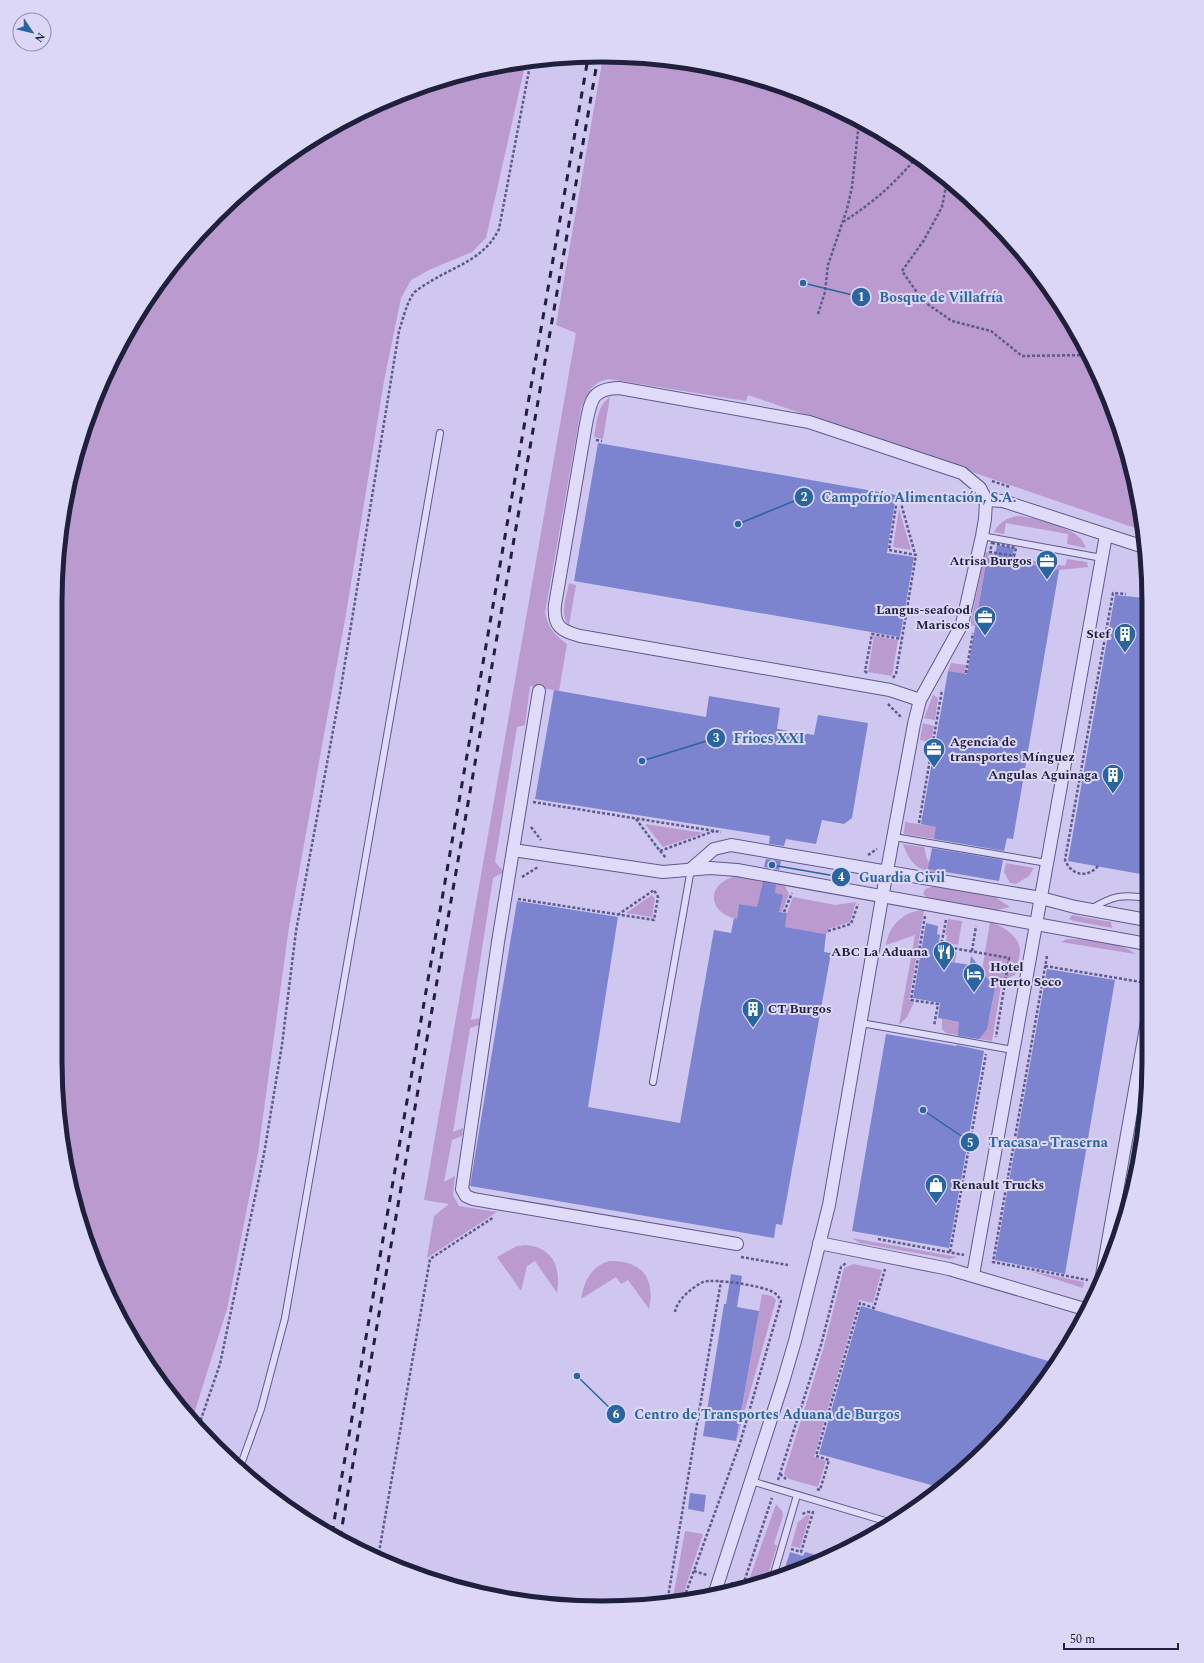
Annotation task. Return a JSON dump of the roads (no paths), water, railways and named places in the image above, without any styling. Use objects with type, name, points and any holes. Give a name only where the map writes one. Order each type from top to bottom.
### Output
[{"type":"street","points":[[715,1589],[793,1348],[820,1242],[829,1205],[882,898],[914,724],[920,700],[962,624],[982,536],[986,500],[980,488],[962,473],[809,422],[619,388],[604,389],[599,392],[592,401],[588,412],[555,604],[555,619],[558,626],[572,634],[580,636],[890,690],[920,700]]},
{"type":"street","points":[[986,500],[1002,502],[1139,545]]},
{"type":"street","points":[[972,1275],[1106,535]]},
{"type":"street","points":[[539,691],[461,1184],[463,1192],[466,1196],[473,1199],[737,1244]]},
{"type":"street","points":[[691,869],[714,849],[731,845],[1041,898],[1089,910],[1142,919]]},
{"type":"street","points":[[513,850],[663,872],[710,868],[736,870],[882,898],[1142,943]]},
{"type":"street","points":[[1106,1256],[1142,1050]]},
{"type":"street","points":[[820,1242],[949,1268],[1082,1308]]},
{"type":"lane","points":[[242,1463],[261,1409],[285,1318],[440,433]]},
{"type":"lane","points":[[982,536],[1102,558]]},
{"type":"lane","points":[[894,837],[1047,863]]},
{"type":"lane","points":[[653,1082],[691,869]]},
{"type":"lane","points":[[1089,910],[1109,898],[1123,896],[1142,898]]},
{"type":"lane","points":[[861,1023],[1013,1050]]},
{"type":"lane","points":[[751,1480],[885,1521]]},
{"type":"lane","points":[[774,1573],[797,1495]]},
{"type":"railway","points":[[333,1529],[587,62]]},
{"type":"railway","points":[[341,1534],[597,62]]},
{"type":"place","name":"Bosque de Villafría","points":[[803,283]]},
{"type":"place","name":"Campofrío Alimentación, S.A.","points":[[738,524]]},
{"type":"place","name":"Atrisa Burgos","points":[[1047,580]]},
{"type":"place","name":"Langus-seafood Mariscos","points":[[985,636]]},
{"type":"place","name":"Stef","points":[[1125,654]]},
{"type":"place","name":"Frioes XXI","points":[[642,761]]},
{"type":"place","name":"Agencia de transportes Mínguez","points":[[934,768]]},
{"type":"place","name":"Angulas Aguinaga","points":[[1113,794]]},
{"type":"place","name":"Guardia Civil","points":[[772,865]]},
{"type":"place","name":"ABC La Aduana","points":[[944,972]]},
{"type":"place","name":"Hotel Puerto Seco","points":[[974,994]]},
{"type":"place","name":"CT Burgos","points":[[753,1028]]},
{"type":"place","name":"Tracasa - Traserna","points":[[923,1110]]},
{"type":"place","name":"Renault Trucks","points":[[936,1204]]},
{"type":"place","name":"Centro de Transportes Aduana de Burgos","points":[[577,1376]]}]
